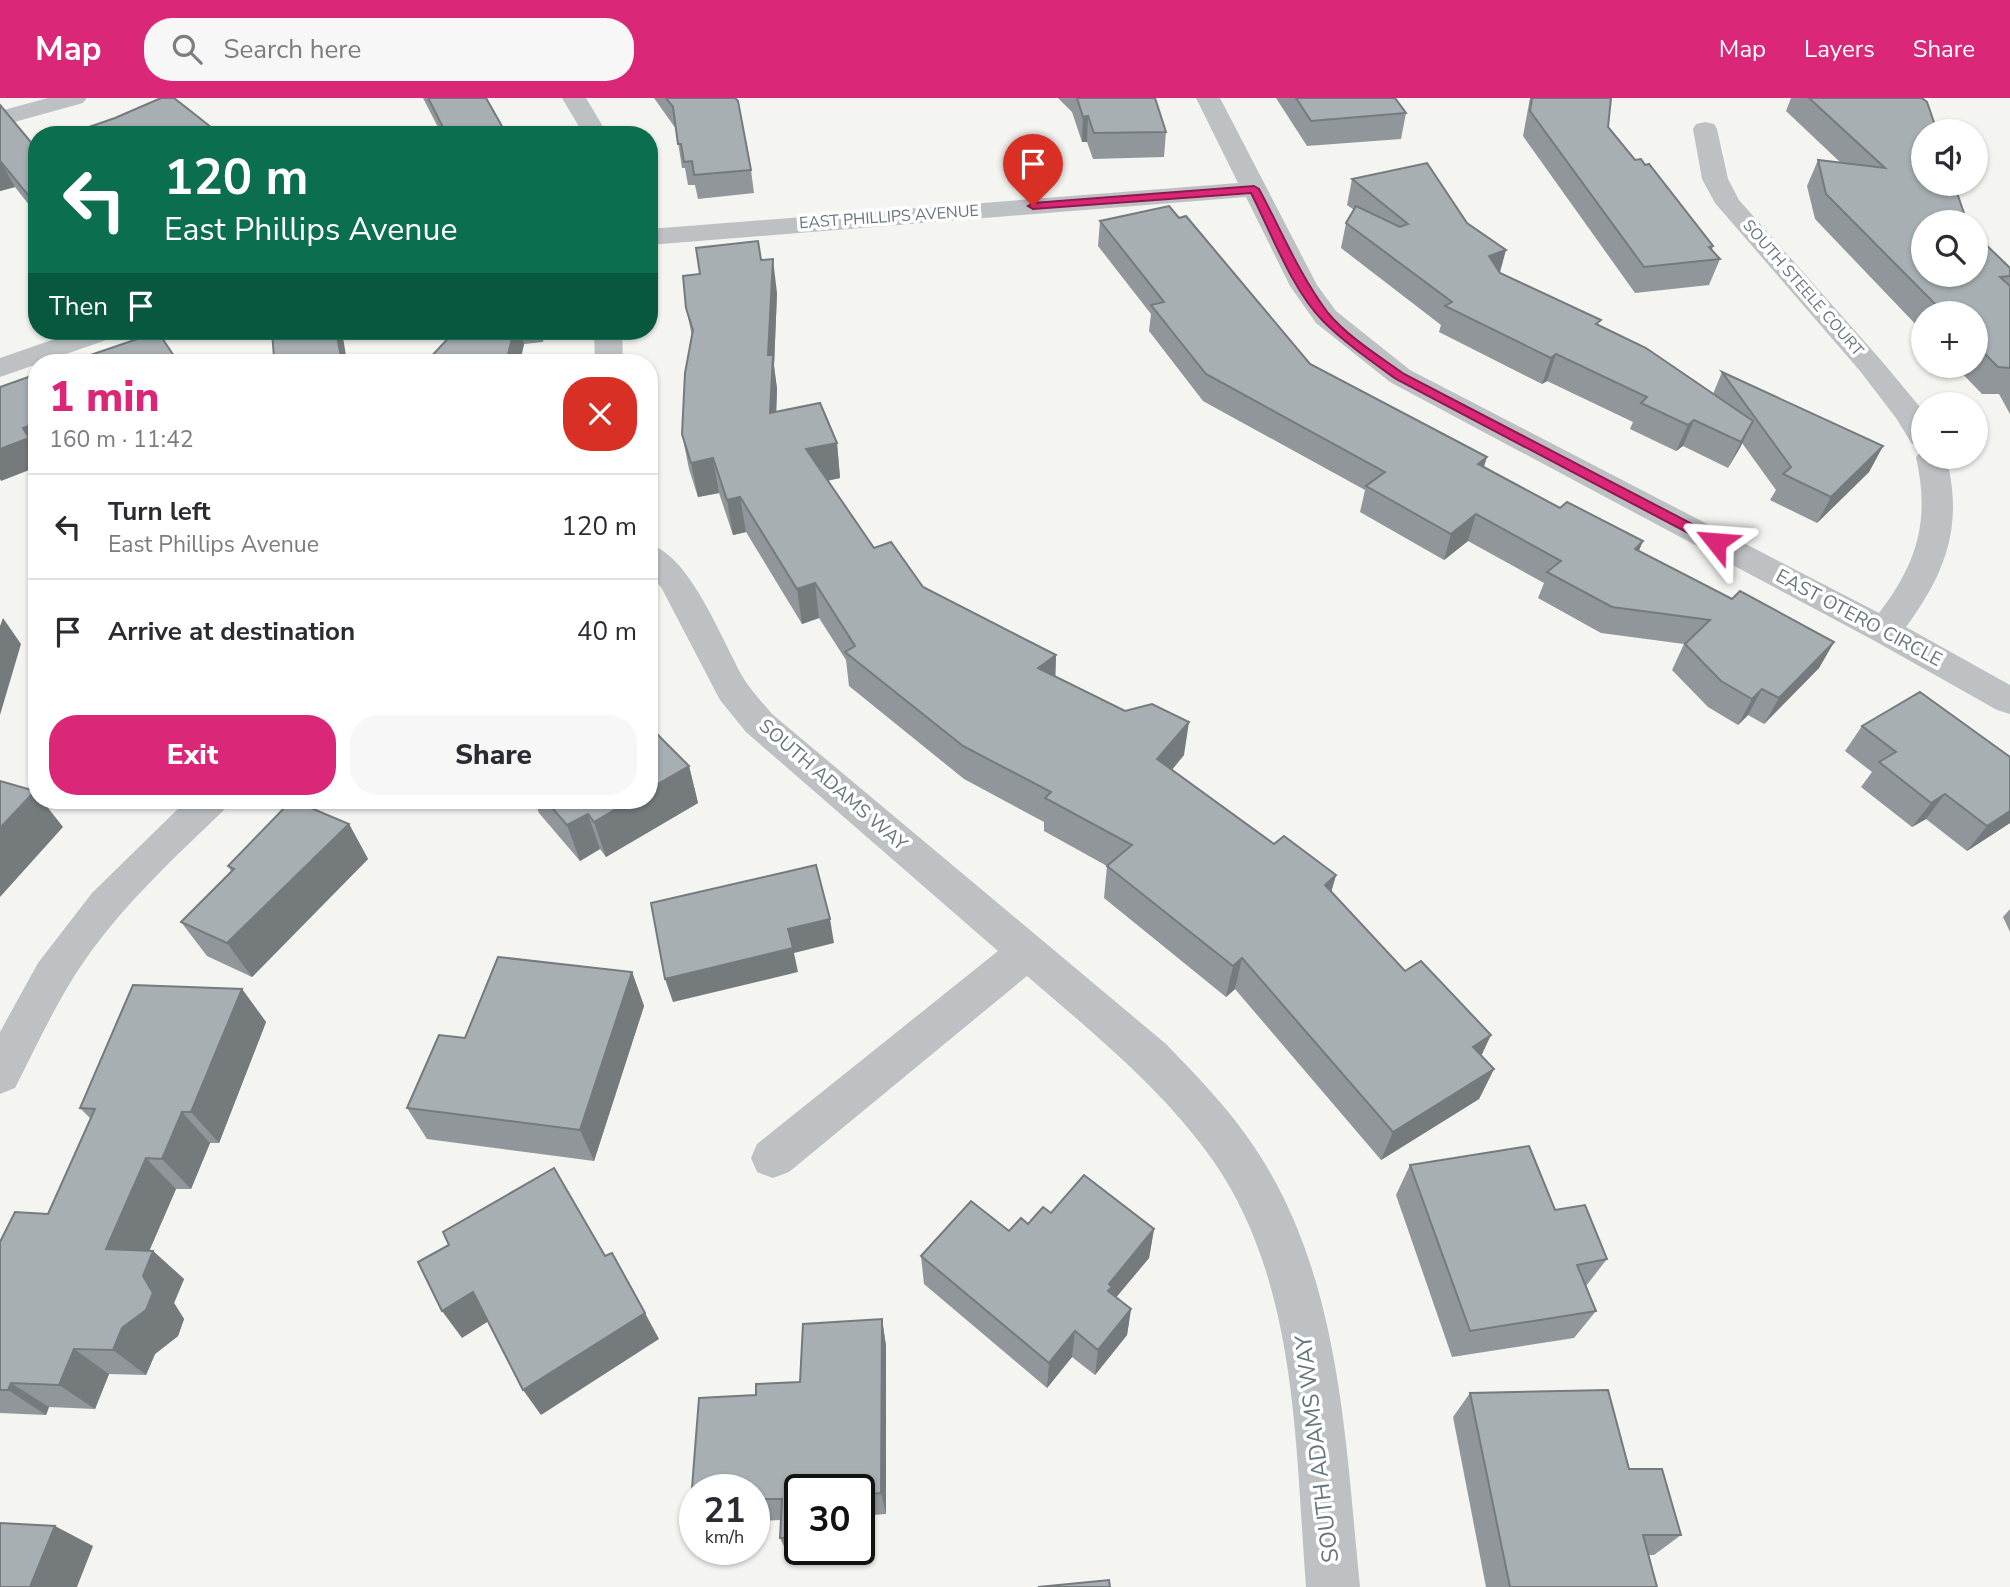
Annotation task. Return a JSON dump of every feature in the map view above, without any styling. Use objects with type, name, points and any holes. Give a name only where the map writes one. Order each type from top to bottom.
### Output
[{"type":"street","points":[[0,119],[75,98]]},
{"type":"street","points":[[574,98],[591,126]]},
{"type":"street","name":"EAST OTERO CIRCLE","points":[[1208,98],[1304,286],[1326,317],[1400,376],[1885,631],[2010,701]]},
{"type":"street","name":"SOUTH STEELE COURT","points":[[1705,130],[1716,180],[1728,202],[1870,365],[1911,417]]},
{"type":"street","name":"EAST PHILLIPS AVENUE","points":[[658,236],[1254,189]]},
{"type":"street","points":[[40,354],[79,340]]},
{"type":"street","points":[[0,368],[28,358]]},
{"type":"street","points":[[1885,631],[1922,577],[1937,526],[1938,481],[1934,469]]},
{"type":"street","name":"SOUTH ADAMS WAY","points":[[658,564],[674,581],[733,691],[759,723],[1151,1057],[1205,1114],[1251,1182],[1286,1260],[1308,1347],[1333,1587]]},
{"type":"street","points":[[0,1075],[53,975],[99,910],[134,871],[201,809]]},
{"type":"street","points":[[773,1158],[1028,951]]},
{"type":"building","points":[[161,98],[174,98],[210,126],[92,126]]},
{"type":"building","points":[[428,98],[486,98],[502,126],[442,126]]},
{"type":"building","points":[[666,98],[735,98],[738,101],[751,170],[694,175],[692,161],[684,162],[681,144],[678,144],[673,107]]},
{"type":"building","points":[[1077,98],[1155,98],[1166,132],[1094,133],[1088,116],[1083,117]]},
{"type":"building","points":[[1296,98],[1395,98],[1406,113],[1311,121]]},
{"type":"building","points":[[1532,98],[1611,98],[1608,127],[1635,160],[1641,159],[1645,165],[1649,164],[1713,246],[1709,247],[1720,259],[1644,267],[1530,111]]},
{"type":"building","points":[[1809,98],[1922,98],[1927,102],[1933,119],[1911,119],[1911,196],[1958,196],[1963,210],[1911,210],[1911,280],[1826,194],[1818,160],[1885,168]]},
{"type":"building","points":[[0,105],[28,139],[28,195],[0,162]]},
{"type":"building","points":[[1427,163],[1467,223],[1506,250],[1489,256],[1500,273],[1601,320],[1596,324],[1646,348],[1753,421],[1741,442],[1694,420],[1688,425],[1641,403],[1647,397],[1556,354],[1551,358],[1445,306],[1452,302],[1346,223],[1356,206],[1400,227],[1408,224],[1352,179]]},
{"type":"building","points":[[1169,206],[1179,218],[1186,216],[1310,364],[1487,457],[1478,464],[1560,508],[1567,502],[1643,541],[1635,549],[1732,599],[1740,591],[1834,642],[1779,698],[1762,689],[1752,699],[1721,681],[1685,644],[1710,620],[1612,607],[1547,572],[1561,561],[1476,514],[1451,534],[1366,486],[1385,472],[1206,374],[1151,305],[1164,302],[1100,221]]},
{"type":"building","points":[[758,241],[761,260],[773,259],[768,355],[773,355],[770,413],[820,403],[837,443],[806,449],[874,548],[891,542],[923,587],[1056,655],[1038,668],[1125,711],[1152,704],[1189,722],[1157,759],[1274,844],[1284,836],[1336,875],[1325,885],[1405,971],[1421,961],[1491,1035],[1473,1047],[1494,1069],[1393,1132],[1242,958],[1233,966],[1107,866],[1132,845],[1045,798],[1051,792],[963,746],[845,652],[855,646],[815,583],[797,589],[740,497],[727,500],[713,458],[691,463],[682,434],[685,373],[693,330],[686,308],[683,276],[700,274],[696,248]]},
{"type":"building","points":[[1988,247],[2010,268],[2010,276],[2000,277],[2010,286],[2010,368],[1998,367],[1988,357],[1988,301],[1932,301],[1918,287],[1988,287]]},
{"type":"building","points":[[135,340],[163,340],[173,354],[93,354]]},
{"type":"building","points":[[273,340],[338,340],[340,354],[274,354]]},
{"type":"building","points":[[447,340],[512,340],[508,354],[433,354]]},
{"type":"building","points":[[1722,372],[1883,446],[1831,497],[1783,474],[1791,467]]},
{"type":"building","points":[[28,377],[28,426],[23,428],[28,438],[0,449],[0,387]]},
{"type":"building","points":[[1920,692],[2010,757],[2010,811],[1987,826],[1945,794],[1931,803],[1879,762],[1896,752],[1862,726]]},
{"type":"building","points":[[658,735],[689,766],[658,784]]},
{"type":"building","points":[[0,781],[28,789],[28,798],[0,828]]},
{"type":"building","points":[[283,809],[313,809],[349,824],[227,943],[181,922],[234,869],[228,866]]},
{"type":"building","points":[[553,809],[616,809],[594,822],[588,814],[567,825]]},
{"type":"building","points":[[816,865],[830,919],[788,929],[793,948],[665,979],[651,903]]},
{"type":"building","points":[[498,957],[632,972],[580,1130],[407,1108],[439,1035],[465,1038]]},
{"type":"building","points":[[133,985],[242,989],[191,1112],[182,1112],[162,1159],[146,1158],[106,1249],[153,1251],[143,1276],[153,1293],[146,1310],[122,1328],[113,1350],[74,1349],[59,1385],[11,1383],[8,1390],[0,1390],[0,1242],[15,1212],[48,1214],[95,1109],[80,1108]]},
{"type":"building","points":[[1529,1146],[1555,1210],[1585,1205],[1607,1259],[1577,1265],[1596,1311],[1470,1331],[1410,1165]]},
{"type":"building","points":[[554,1168],[605,1256],[612,1253],[645,1313],[523,1390],[473,1292],[442,1311],[418,1262],[449,1245],[443,1232]]},
{"type":"building","points":[[1084,1175],[1154,1229],[1109,1284],[1112,1287],[1108,1291],[1131,1309],[1098,1350],[1075,1331],[1049,1363],[921,1256],[971,1201],[1009,1231],[1021,1218],[1028,1224],[1043,1207],[1051,1213]]},
{"type":"building","points":[[882,1319],[881,1493],[875,1494],[875,1474],[784,1474],[784,1538],[780,1538],[782,1499],[770,1499],[770,1474],[693,1474],[699,1398],[756,1395],[756,1384],[800,1382],[803,1324]]},
{"type":"building","points":[[1608,1390],[1629,1469],[1662,1469],[1681,1535],[1643,1535],[1657,1587],[1510,1587],[1470,1393]]},
{"type":"building","points":[[0,1523],[55,1526],[30,1587],[0,1587]]},
{"type":"building","points":[[1109,1580],[1110,1587],[1038,1587]]},
{"type":"route","points":[[1033,206],[1254,189],[1304,286],[1326,317],[1359,347],[1400,376],[1716,542]]}]
